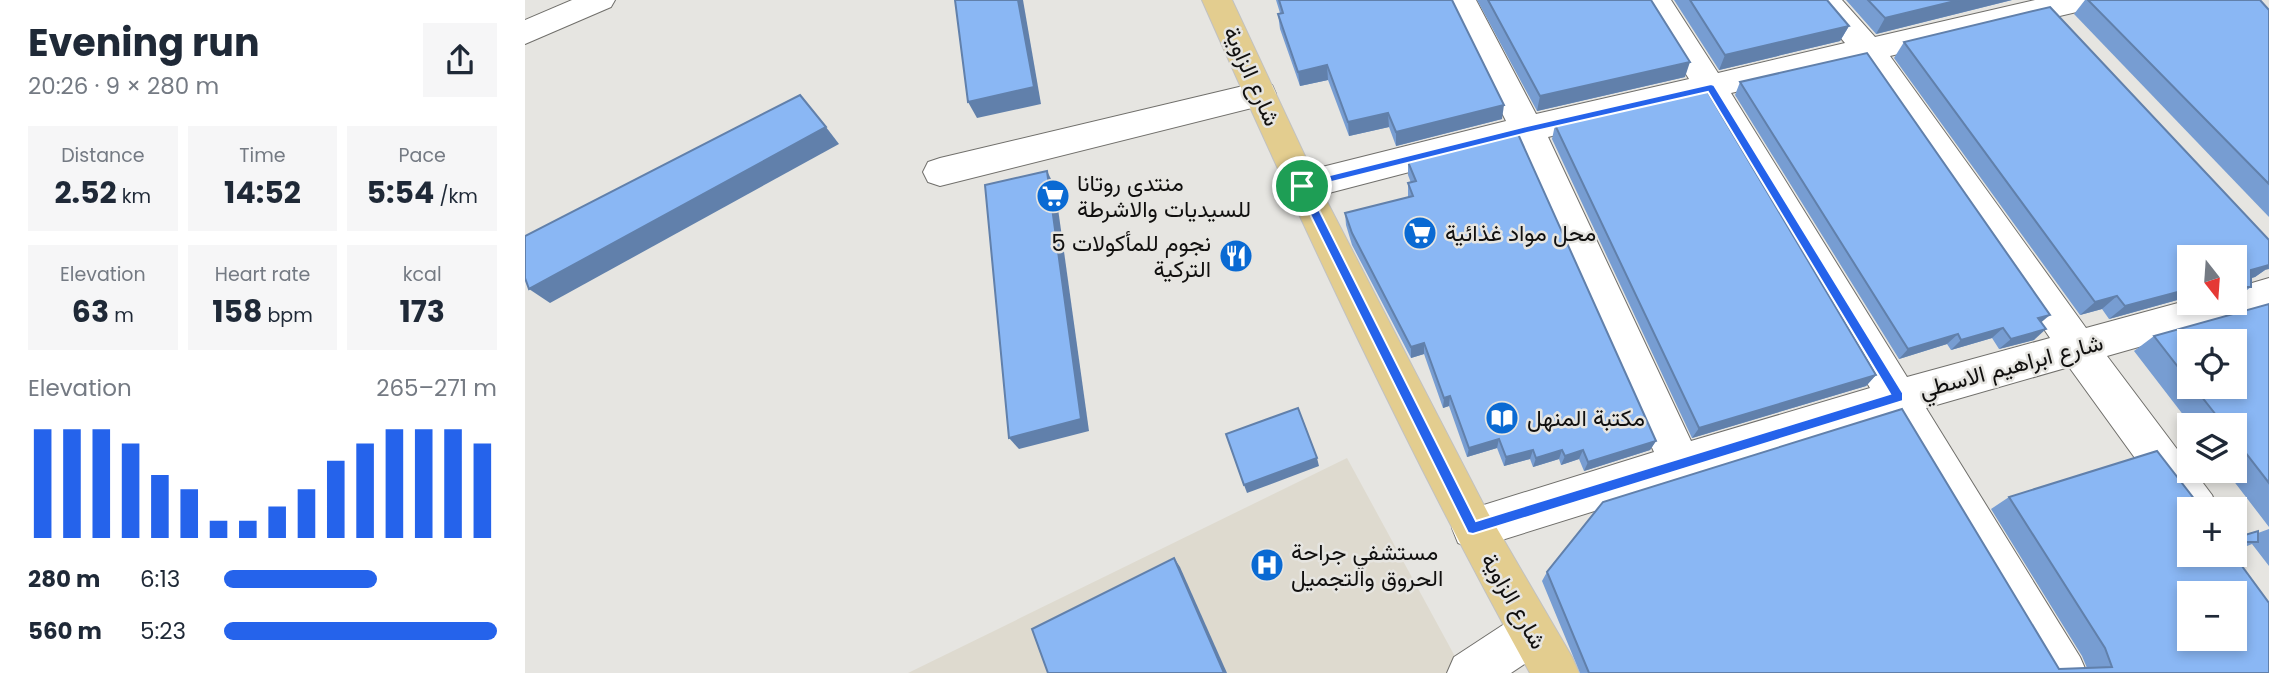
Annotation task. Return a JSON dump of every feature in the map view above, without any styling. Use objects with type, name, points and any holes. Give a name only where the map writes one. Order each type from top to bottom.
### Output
[{"type":"main road","name":"شارع الزاوية","points":[[1217,0],[1302,186],[1473,528],[1556,673]]},
{"type":"street","points":[[525,33],[600,0]]},
{"type":"street","points":[[1461,0],[1527,130],[1680,463]]},
{"type":"street","points":[[1655,0],[1899,397],[2064,673]]},
{"type":"street","points":[[1824,0],[1870,51],[2078,348],[2188,497]]},
{"type":"street","points":[[1302,186],[1527,130],[1870,51],[2042,4],[2081,0]]},
{"type":"street","points":[[2042,4],[2074,38]]},
{"type":"street","points":[[940,172],[1260,94]]},
{"type":"street","name":"شارع ابراهيم الاسطي","points":[[1473,528],[1899,397],[2269,294]]},
{"type":"street","points":[[1470,673],[1531,633]]},
{"type":"shaded area","name":"مستشفي جراحة الحروق والتجميل","points":[[1347,458],[1464,673],[908,673]]},
{"type":"building","points":[[955,0],[1018,0],[1034,87],[968,102]]},
{"type":"building","points":[[1279,0],[1452,0],[1504,105],[1396,132],[1388,113],[1348,122],[1327,65],[1298,72],[1278,14],[1283,13]]},
{"type":"building","points":[[1488,0],[1651,0],[1690,62],[1540,96]]},
{"type":"building","points":[[1690,0],[1827,0],[1849,26],[1725,55]]},
{"type":"building","points":[[1868,0],[1959,0],[1885,18]]},
{"type":"building","points":[[2088,0],[2260,0],[2269,10],[2269,184]]},
{"type":"building","points":[[2050,7],[2269,240],[2269,265],[2251,270],[2251,287],[2247,287],[2247,245],[2177,245],[2177,292],[2125,306],[2117,296],[2095,302],[1904,42]]},
{"type":"building","points":[[1867,53],[2050,315],[2038,318],[2046,329],[2011,339],[2003,328],[1961,340],[1958,334],[1908,349],[1740,82]]},
{"type":"building","points":[[1706,89],[1876,375],[1699,428],[1555,125]]},
{"type":"building","points":[[800,95],[826,127],[529,289],[525,278],[525,236]]},
{"type":"building","points":[[1518,134],[1656,441],[1588,462],[1583,450],[1565,456],[1562,450],[1536,458],[1533,450],[1506,457],[1499,439],[1469,448],[1450,396],[1444,398],[1424,343],[1411,347],[1352,233],[1345,213],[1413,196],[1408,183],[1416,181],[1408,162]]},
{"type":"building","points":[[1047,171],[1081,419],[1009,438],[985,185]]},
{"type":"building","points":[[2269,304],[2269,483],[2247,455],[2247,413],[2215,413],[2203,399],[2247,399],[2247,329],[2179,329],[2229,315],[2247,315],[2247,310]]},
{"type":"building","points":[[2177,330],[2177,366],[2154,336]]},
{"type":"building","points":[[1298,408],[1317,458],[1244,485],[1226,434]]},
{"type":"building","points":[[1902,409],[2059,669],[2112,667],[2105,648],[2009,497],[2157,451],[2177,477],[2177,483],[2182,483],[2193,497],[2177,497],[2177,567],[2243,567],[2269,603],[2269,673],[1589,673],[1547,572],[1603,502]]},
{"type":"building","points":[[2258,531],[2258,542],[2247,542],[2247,534]]},
{"type":"building","points":[[1174,558],[1224,673],[1048,673],[1032,629]]},
{"type":"place","name":"منتدى روتانا للسيديات والاشرطة","points":[[1053,196]]},
{"type":"place","name":"محل مواد غذائية","points":[[1420,233]]},
{"type":"place","name":"5 نجوم للمأكولات التركية","points":[[1236,256]]},
{"type":"place","name":"مكتبة المنهل","points":[[1502,418]]},
{"type":"place","name":"مستشفي جراحة الحروق والتجميل","points":[[1267,565]]},
{"type":"route","points":[[1711,88],[1899,397],[1473,528],[1302,186],[1711,88]]}]
